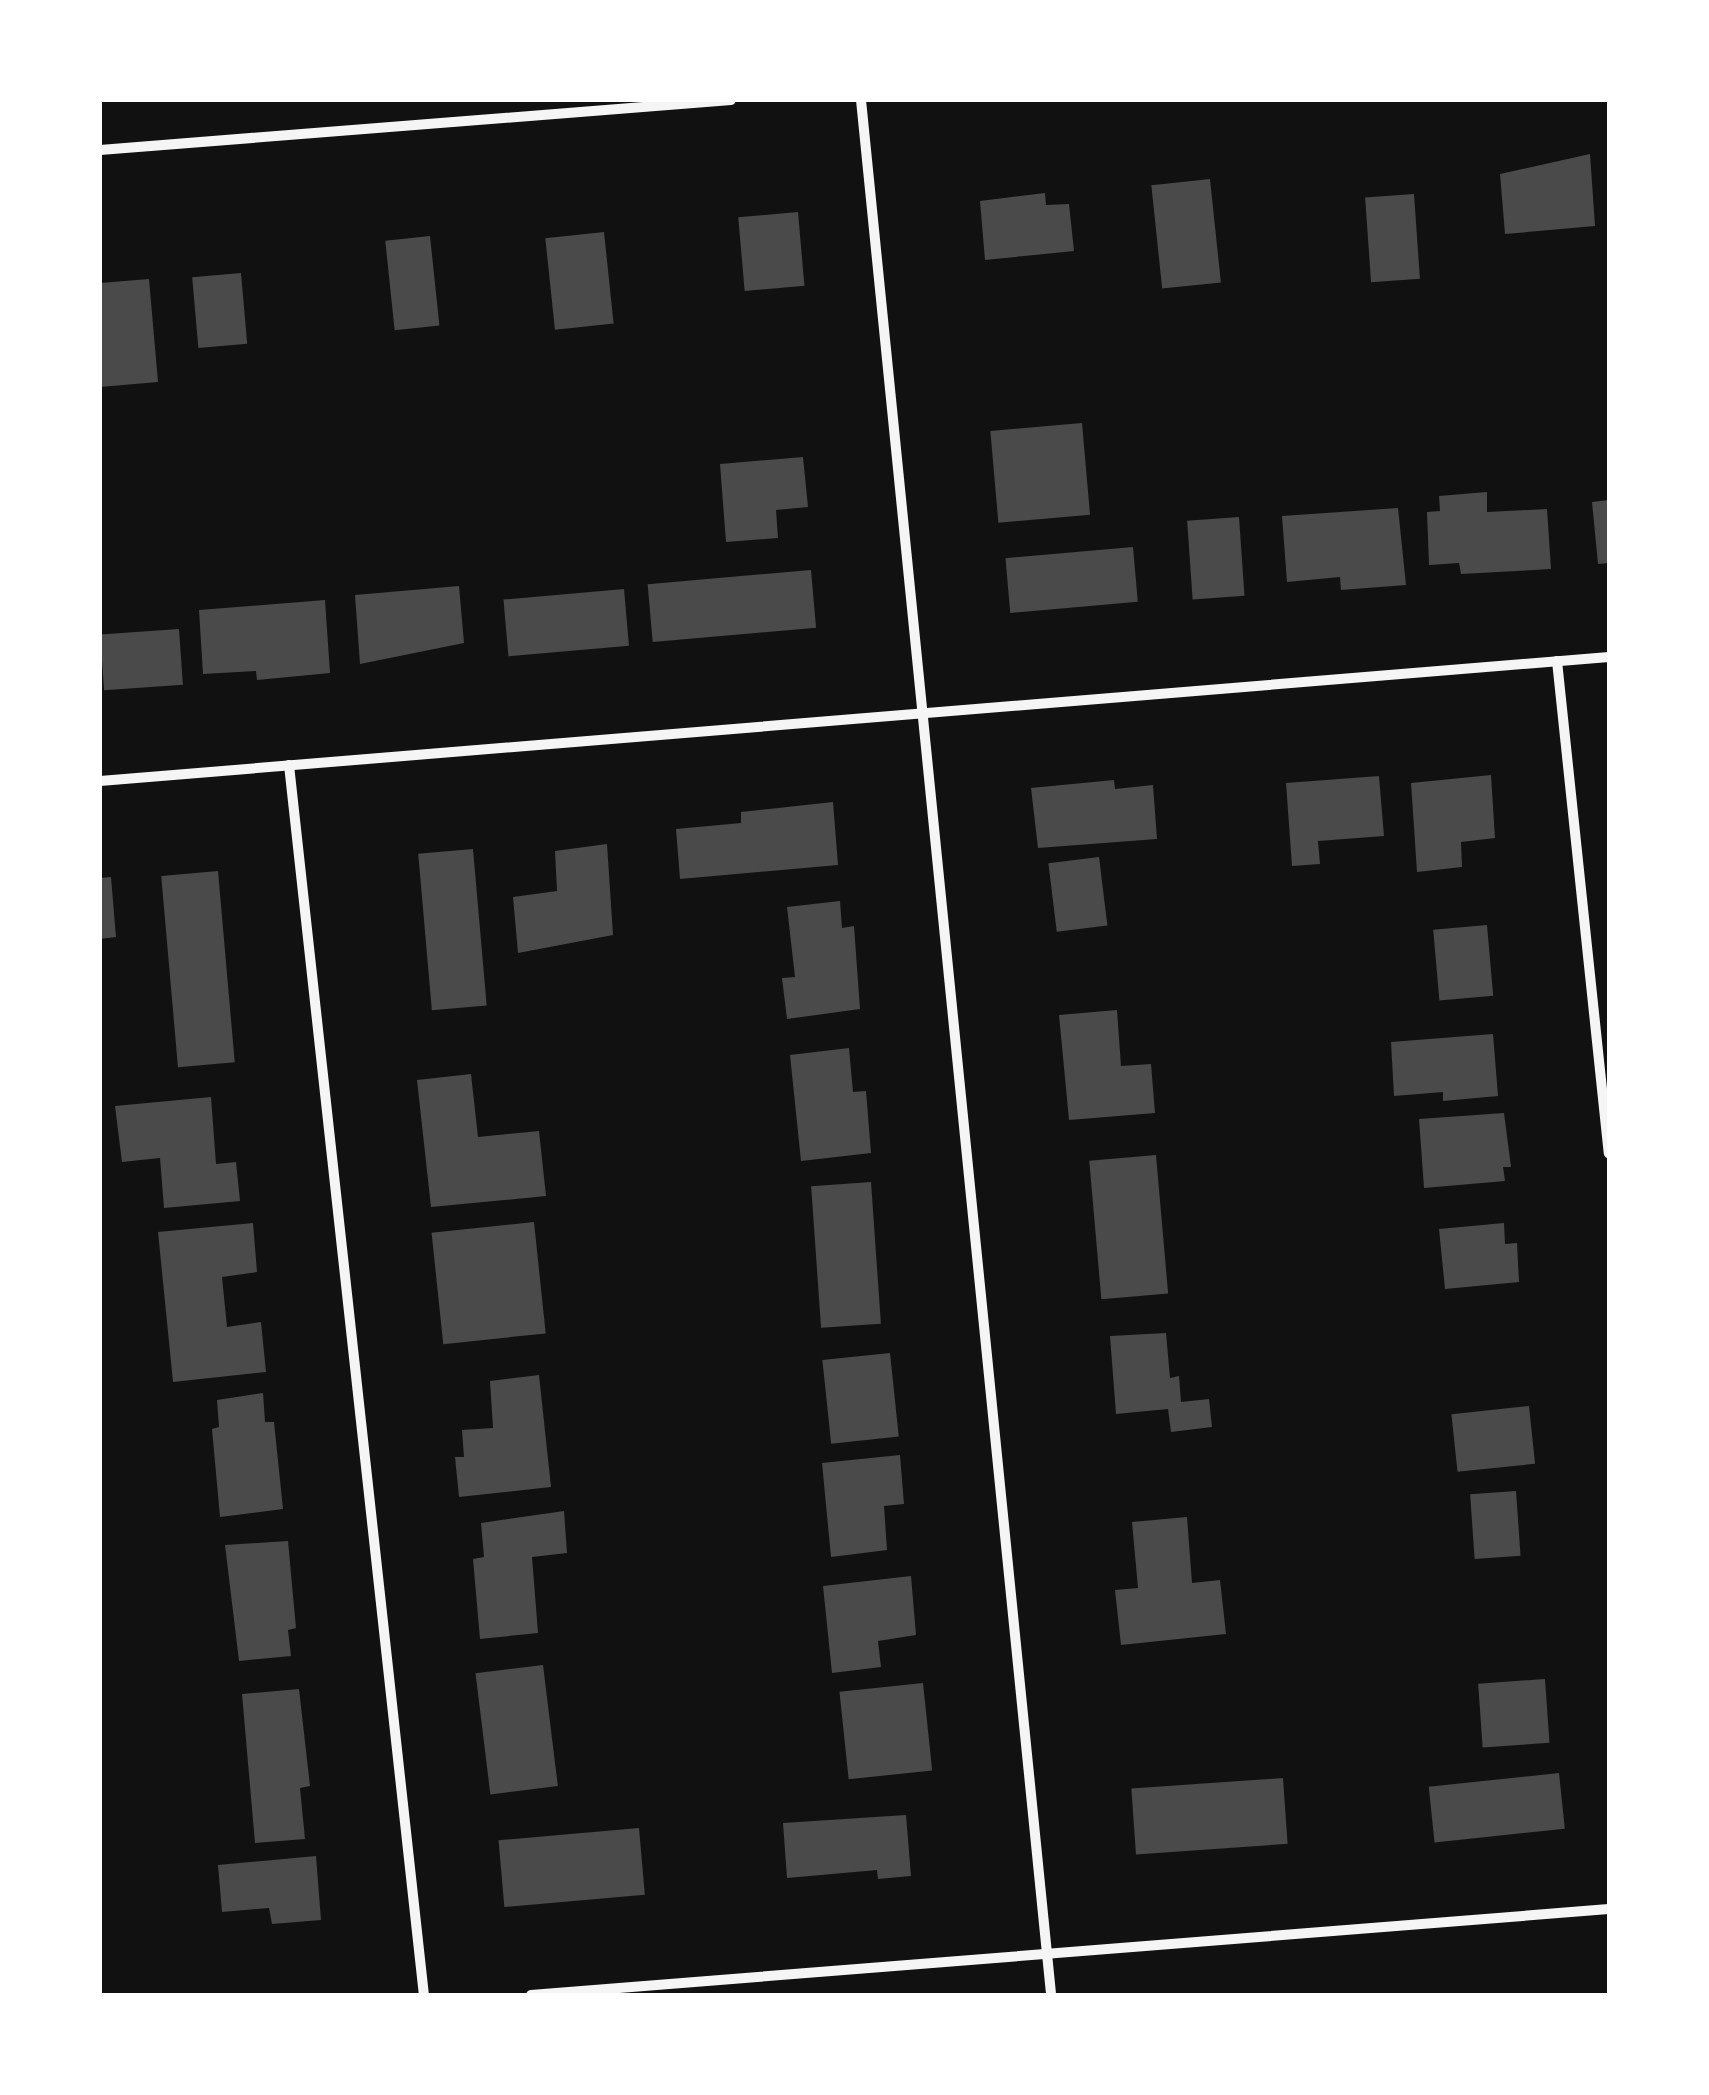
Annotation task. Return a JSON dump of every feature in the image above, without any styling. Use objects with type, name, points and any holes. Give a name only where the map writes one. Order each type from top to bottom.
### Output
[{"type":"street","points":[[100,150],[731,100]]},
{"type":"street","points":[[861,100],[919,714],[1051,1995]]},
{"type":"street","points":[[100,781],[1609,657]]},
{"type":"street","points":[[1557,661],[1609,1152]]},
{"type":"street","points":[[289,765],[424,1995]]},
{"type":"street","points":[[531,1995],[1609,1910]]},
{"type":"building","points":[[1590,154],[1595,226],[1505,234],[1500,174]]},
{"type":"building","points":[[1210,179],[1221,282],[1162,289],[1151,185]]},
{"type":"building","points":[[1045,193],[1046,205],[1069,204],[1074,251],[985,260],[980,201]]},
{"type":"building","points":[[1414,194],[1420,279],[1371,282],[1365,197]]},
{"type":"building","points":[[798,212],[804,286],[745,291],[738,217]]},
{"type":"building","points":[[604,232],[614,323],[555,330],[545,238]]},
{"type":"building","points":[[430,236],[439,326],[395,330],[385,241]]},
{"type":"building","points":[[241,273],[247,344],[198,348],[192,277]]},
{"type":"building","points":[[149,279],[158,382],[100,387],[100,283]]},
{"type":"building","points":[[1082,423],[1090,515],[998,523],[990,431]]},
{"type":"building","points":[[803,457],[808,507],[776,510],[778,538],[726,542],[720,464]]},
{"type":"building","points":[[1487,492],[1487,512],[1547,509],[1551,569],[1461,574],[1459,563],[1429,565],[1427,512],[1440,511],[1439,496]]},
{"type":"building","points":[[1609,500],[1609,563],[1598,564],[1592,502]]},
{"type":"building","points":[[1398,508],[1406,585],[1341,590],[1340,577],[1287,582],[1282,516]]},
{"type":"building","points":[[1239,517],[1245,596],[1193,599],[1187,521]]},
{"type":"building","points":[[1133,547],[1138,602],[1010,613],[1005,558]]},
{"type":"building","points":[[811,570],[816,628],[653,642],[648,584]]},
{"type":"building","points":[[459,586],[464,643],[360,664],[355,595]]},
{"type":"building","points":[[624,589],[629,646],[508,656],[503,600]]},
{"type":"building","points":[[325,600],[330,673],[257,680],[256,671],[203,674],[199,610]]},
{"type":"building","points":[[179,629],[183,685],[104,690],[100,635]]},
{"type":"building","points":[[1491,775],[1495,838],[1461,842],[1462,867],[1417,872],[1411,783]]},
{"type":"building","points":[[1379,776],[1384,836],[1318,841],[1320,864],[1292,866],[1286,783]]},
{"type":"building","points":[[1114,780],[1115,789],[1153,785],[1157,839],[1038,848],[1031,788]]},
{"type":"building","points":[[833,802],[838,865],[680,879],[676,829],[741,823],[741,812]]},
{"type":"building","points":[[607,844],[613,935],[518,953],[513,897],[557,891],[555,851]]},
{"type":"building","points":[[473,849],[487,1005],[432,1010],[418,854]]},
{"type":"building","points":[[1099,857],[1107,925],[1057,932],[1048,863]]},
{"type":"building","points":[[218,871],[235,1062],[178,1067],[161,876]]},
{"type":"building","points":[[111,877],[116,937],[100,939],[100,878]]},
{"type":"building","points":[[840,901],[842,928],[854,926],[860,1009],[787,1019],[782,978],[795,977],[787,907]]},
{"type":"building","points":[[1487,925],[1493,996],[1439,1000],[1433,930]]},
{"type":"building","points":[[1117,1010],[1121,1066],[1151,1064],[1155,1113],[1069,1120],[1059,1015]]},
{"type":"building","points":[[1493,1034],[1498,1096],[1443,1101],[1443,1092],[1394,1096],[1391,1042]]},
{"type":"building","points":[[849,1048],[853,1092],[866,1091],[871,1153],[801,1161],[790,1055]]},
{"type":"building","points":[[471,1074],[478,1137],[539,1131],[546,1196],[431,1207],[417,1080]]},
{"type":"building","points":[[211,1097],[216,1164],[236,1162],[240,1201],[164,1208],[160,1158],[122,1162],[115,1106]]},
{"type":"building","points":[[1504,1113],[1511,1167],[1503,1167],[1505,1181],[1424,1188],[1419,1119]]},
{"type":"building","points":[[1156,1155],[1168,1293],[1101,1299],[1089,1161]]},
{"type":"building","points":[[871,1182],[881,1324],[821,1328],[811,1186]]},
{"type":"building","points":[[534,1222],[546,1333],[443,1344],[432,1233]]},
{"type":"building","points":[[253,1223],[257,1272],[222,1277],[227,1327],[261,1322],[266,1372],[173,1382],[158,1232]]},
{"type":"building","points":[[1504,1223],[1505,1244],[1517,1243],[1519,1282],[1445,1289],[1439,1229]]},
{"type":"building","points":[[1166,1333],[1170,1378],[1179,1376],[1181,1402],[1209,1399],[1212,1427],[1171,1432],[1168,1409],[1116,1414],[1110,1336]]},
{"type":"building","points":[[890,1353],[899,1437],[831,1444],[822,1360]]},
{"type":"building","points":[[539,1375],[551,1487],[459,1497],[455,1457],[464,1457],[462,1430],[493,1428],[490,1381]]},
{"type":"building","points":[[263,1393],[265,1422],[274,1422],[283,1509],[220,1517],[212,1429],[219,1427],[217,1400]]},
{"type":"building","points":[[1529,1406],[1535,1464],[1457,1472],[1451,1414]]},
{"type":"building","points":[[900,1455],[904,1504],[884,1506],[887,1550],[831,1557],[822,1463]]},
{"type":"building","points":[[1516,1491],[1521,1556],[1475,1559],[1470,1494]]},
{"type":"building","points":[[564,1511],[567,1553],[532,1557],[538,1633],[480,1639],[473,1559],[484,1557],[481,1523]]},
{"type":"building","points":[[1187,1517],[1192,1583],[1220,1580],[1226,1634],[1121,1645],[1115,1590],[1138,1588],[1132,1522]]},
{"type":"building","points":[[288,1541],[296,1628],[288,1630],[291,1656],[239,1661],[225,1545]]},
{"type":"building","points":[[911,1576],[916,1635],[878,1641],[881,1667],[832,1673],[823,1586]]},
{"type":"building","points":[[543,1665],[558,1786],[490,1794],[476,1673]]},
{"type":"building","points":[[1545,1679],[1549,1743],[1483,1748],[1478,1684]]},
{"type":"building","points":[[923,1683],[932,1771],[849,1779],[839,1692]]},
{"type":"building","points":[[299,1689],[310,1786],[300,1788],[305,1839],[255,1843],[242,1694]]},
{"type":"building","points":[[1559,1773],[1565,1829],[1435,1842],[1429,1787]]},
{"type":"building","points":[[1283,1778],[1288,1844],[1136,1854],[1131,1789]]},
{"type":"building","points":[[906,1815],[911,1876],[878,1879],[877,1870],[787,1878],[783,1823]]},
{"type":"building","points":[[639,1828],[645,1895],[504,1907],[499,1840]]},
{"type":"building","points":[[316,1856],[321,1920],[272,1924],[269,1908],[222,1912],[218,1865]]}]
